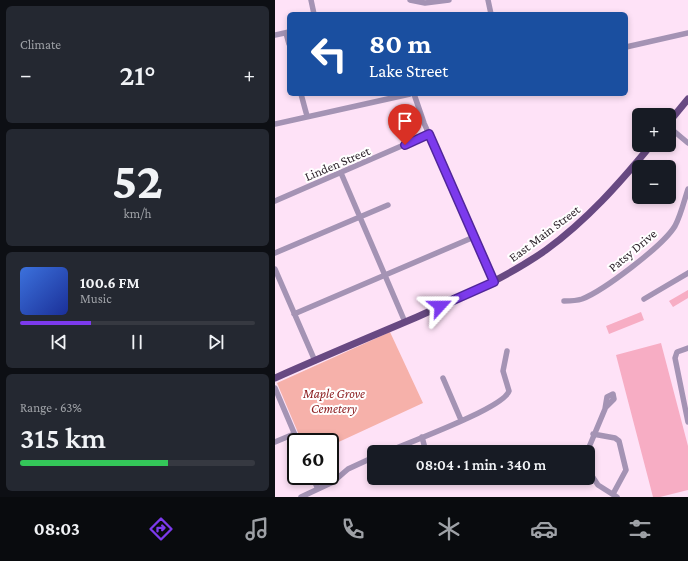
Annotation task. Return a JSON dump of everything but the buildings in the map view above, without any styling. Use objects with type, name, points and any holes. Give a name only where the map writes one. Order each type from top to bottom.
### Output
[{"type":"main road","points":[[676,114],[688,99]]},
{"type":"main road","name":"East Main Street","points":[[275,378],[494,282],[531,260],[580,223],[611,192],[645,152]]},
{"type":"street","points":[[311,0],[314,12]]},
{"type":"street","points":[[410,0],[425,3],[449,0]]},
{"type":"street","points":[[488,0],[491,12]]},
{"type":"street","points":[[275,36],[287,33]]},
{"type":"street","points":[[628,47],[688,33]]},
{"type":"street","points":[[302,96],[307,116]]},
{"type":"street","points":[[374,101],[376,96]]},
{"type":"street","points":[[275,124],[400,96]]},
{"type":"street","points":[[415,96],[429,134],[494,282]]},
{"type":"street","points":[[676,133],[688,143]]},
{"type":"street","name":"Linden Street","points":[[275,200],[429,134]]},
{"type":"street","points":[[341,173],[405,322]]},
{"type":"street","name":"Patsy Drive","points":[[564,301],[581,299],[607,284],[628,270],[663,240],[675,226],[688,189]]},
{"type":"street","points":[[275,253],[388,205]]},
{"type":"street","points":[[294,314],[474,237]]},
{"type":"street","points":[[275,269],[315,361]]},
{"type":"street","points":[[644,299],[688,273]]},
{"type":"street","points":[[688,348],[677,352],[675,358],[688,422]]},
{"type":"street","points":[[403,445],[488,409],[505,397],[509,391],[503,367],[507,351]]},
{"type":"street","points":[[443,378],[461,420]]},
{"type":"street","points":[[275,388],[294,433]]},
{"type":"street","points":[[589,445],[606,407]]},
{"type":"street","points":[[593,434],[615,438],[620,444],[626,470],[615,496],[595,482]]},
{"type":"street","points":[[275,442],[287,437]]},
{"type":"street","points":[[422,437],[424,445]]},
{"type":"street","points":[[301,497],[333,482],[348,469],[367,460]]},
{"type":"street","points":[[316,485],[318,489]]},
{"type":"green space","name":"Maple Grove Cemetery","points":[[390,332],[423,403],[339,442],[339,433],[298,433],[277,383]]},
{"type":"route","points":[[405,145],[429,134],[494,282],[440,306]]}]
